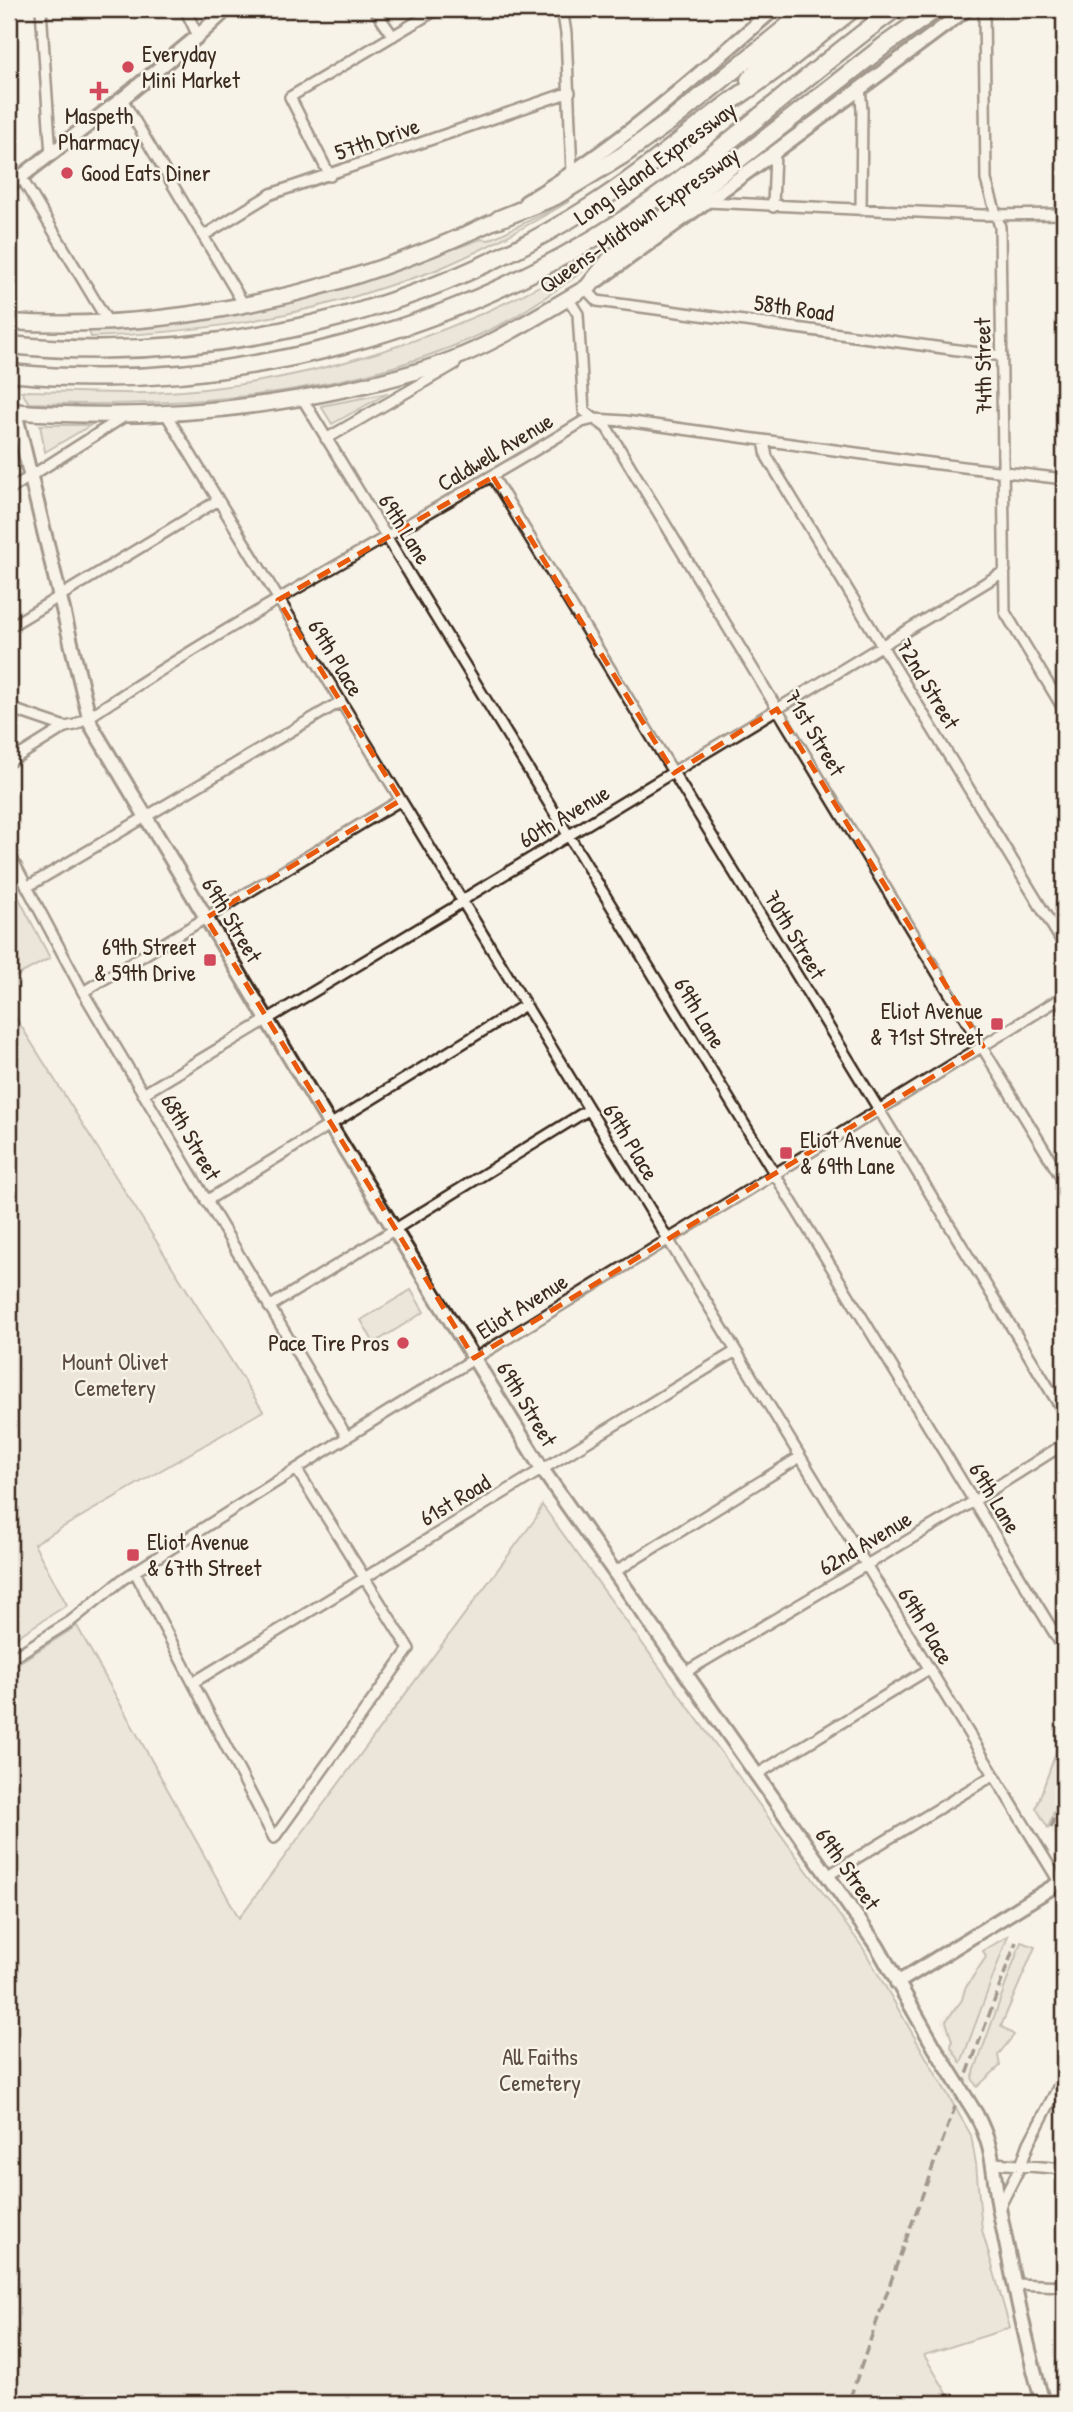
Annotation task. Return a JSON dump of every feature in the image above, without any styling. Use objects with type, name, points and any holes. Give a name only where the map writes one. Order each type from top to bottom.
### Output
[{"type":"highway","points":[[499,219],[556,197],[623,155],[676,117],[809,9]]},
{"type":"highway","points":[[724,107],[767,62],[832,9]]},
{"type":"highway","name":"Long Island Expressway","points":[[9,345],[55,349],[129,349],[204,343],[277,332],[386,303],[491,262],[590,207],[771,74],[853,9]]},
{"type":"highway","name":"Long Island Expressway","points":[[9,373],[86,377],[137,376],[238,367],[349,343],[468,303],[558,259],[654,199],[894,9]]},
{"type":"highway","points":[[587,287],[610,260],[936,9]]},
{"type":"main road","points":[[9,186],[122,99],[227,9]]},
{"type":"main road","points":[[9,322],[108,322],[171,317],[244,305],[285,297],[436,248],[499,219],[572,173],[652,115],[774,9]]},
{"type":"main road","name":"Queens-Midtown Expressway","points":[[10,408],[126,415],[233,408],[302,398],[411,373],[484,346],[587,287],[707,202],[967,9]]},
{"type":"main road","points":[[9,194],[51,160],[51,155]]},
{"type":"main road","name":"69th Street","points":[[10,408],[31,476],[92,725],[330,1125],[542,1469],[877,1946],[986,2132],[995,2163],[999,2208],[1030,2357],[1043,2403]]},
{"type":"main road","points":[[897,1983],[1063,1884]]},
{"type":"street","points":[[41,9],[51,155]]},
{"type":"street","points":[[185,9],[198,36]]},
{"type":"street","points":[[374,9],[393,36]]},
{"type":"street","points":[[330,176],[290,97],[438,9]]},
{"type":"street","points":[[562,9],[570,92],[572,173]]},
{"type":"street","name":"74th Street","points":[[984,9],[986,180],[1000,227],[1006,612],[1064,709]]},
{"type":"street","points":[[860,88],[861,210]]},
{"type":"street","name":"57th Drive","points":[[203,236],[271,194],[570,92]]},
{"type":"street","points":[[122,99],[244,305]]},
{"type":"street","points":[[773,207],[775,152]]},
{"type":"street","points":[[24,183],[108,322]]},
{"type":"street","points":[[707,202],[861,210],[1064,214]]},
{"type":"street","name":"58th Road","points":[[587,287],[597,301],[1002,356]]},
{"type":"street","name":"71st Street","points":[[568,298],[578,314],[584,411],[607,428],[1064,1182]]},
{"type":"street","points":[[326,439],[484,346]]},
{"type":"street","name":"69th Lane","points":[[302,398],[1064,1649]]},
{"type":"street","name":"69th Place","points":[[166,414],[929,1669],[1063,1884]]},
{"type":"street","points":[[9,490],[126,415]]},
{"type":"street","name":"Caldwell Avenue","points":[[9,762],[65,727],[89,717],[278,600],[493,477],[582,422],[594,419],[625,421],[1064,479]]},
{"type":"street","name":"72nd Street","points":[[764,441],[767,457],[1064,945]]},
{"type":"street","name":"70th Street","points":[[493,477],[1064,1413]]},
{"type":"street","points":[[9,626],[217,501]]},
{"type":"street","name":"60th Avenue","points":[[144,1094],[1005,572]]},
{"type":"street","points":[[27,887],[340,702]]},
{"type":"street","points":[[9,708],[65,727]]},
{"type":"street","points":[[83,992],[401,800]]},
{"type":"street","name":"68th Street","points":[[9,853],[83,992],[347,1437]]},
{"type":"street","name":"Eliot Avenue","points":[[9,1660],[71,1620],[135,1572],[347,1437],[1064,996]]},
{"type":"street","points":[[206,1201],[525,1005]]},
{"type":"street","points":[[269,1307],[588,1110]]},
{"type":"street","name":"61st Road","points":[[194,1682],[736,1351]]},
{"type":"street","name":"62nd Avenue","points":[[684,1673],[974,1501],[1064,1444]]},
{"type":"street","points":[[613,1573],[800,1457]]},
{"type":"street","points":[[135,1572],[274,1838],[409,1649],[297,1470]]},
{"type":"street","points":[[756,1775],[929,1669]]},
{"type":"street","points":[[827,1876],[994,1775]]},
{"type":"street","points":[[999,2208],[1021,2165],[1028,2143],[1064,2076]]},
{"type":"street","points":[[995,2163],[1064,2169]]},
{"type":"street","points":[[1015,2284],[1064,2286]]},
{"type":"highlighted area","points":[[493,477],[674,773],[777,709],[983,1046],[474,1358],[206,918],[401,800],[278,600]]},
{"type":"shaded area","points":[[1064,1738],[1064,1854],[1036,1803]]},
{"type":"shaded area","points":[[1010,1940],[1032,1949],[1010,1999],[987,2077],[975,2086],[972,2080],[857,2400],[938,2084],[952,2042],[941,2021],[959,2002],[963,1988],[985,1954]]},
{"type":"green space","points":[[946,9],[955,9],[803,118],[894,44]]},
{"type":"green space","points":[[570,201],[508,236],[443,267],[314,308],[168,332],[91,337],[89,331],[192,321],[295,302],[481,239],[489,240]]},
{"type":"green space","points":[[583,262],[582,272],[502,324],[447,349],[390,368],[331,382],[271,393],[149,403],[29,403],[21,391],[149,393],[206,389],[318,369],[374,354],[482,314]]},
{"type":"green space","points":[[388,393],[332,424],[321,406]]},
{"type":"green space","points":[[40,425],[91,425],[45,452]]},
{"type":"green space","points":[[9,879],[50,958],[9,980]]},
{"type":"green space","name":"Mount Olivet Cemetery","points":[[9,1007],[263,1411],[34,1544],[67,1605],[9,1642]]},
{"type":"green space","points":[[411,1290],[424,1312],[374,1343],[361,1320]]},
{"type":"green space","name":"All Faiths Cemetery","points":[[542,1505],[863,1948],[971,2135],[982,2230],[1010,2328],[924,2355],[953,2403],[9,2403],[9,1669],[77,1626],[239,1918],[536,1518]]},
{"type":"green space","points":[[1064,1730],[1064,1784],[1048,1828],[1036,1808]]},
{"type":"green space","points":[[1008,1936],[961,2063],[951,2047],[952,2041],[946,2021],[962,2000],[965,1989],[986,1957],[983,1951]]},
{"type":"green space","points":[[1021,1942],[1035,1947],[1001,2026],[1014,2035],[998,2055],[1000,2066],[977,2087],[972,2078]]},
{"type":"railway","points":[[1051,1828],[1064,1791]]},
{"type":"railway","points":[[850,2398],[1016,1942]]},
{"type":"place","name":"Everyday Mini Market","points":[[128,67]]},
{"type":"place","name":"Maspeth Pharmacy","points":[[99,91]]},
{"type":"place","name":"Good Eats Diner","points":[[67,173]]},
{"type":"place","name":"69th Street & 59th Drive","points":[[210,960]]},
{"type":"place","name":"Eliot Avenue & 71st Street","points":[[997,1024]]},
{"type":"place","name":"Eliot Avenue & 69th Lane","points":[[786,1153]]},
{"type":"place","name":"Pace Tire Pros","points":[[403,1343]]},
{"type":"place","name":"Eliot Avenue & 67th Street","points":[[133,1555]]}]
